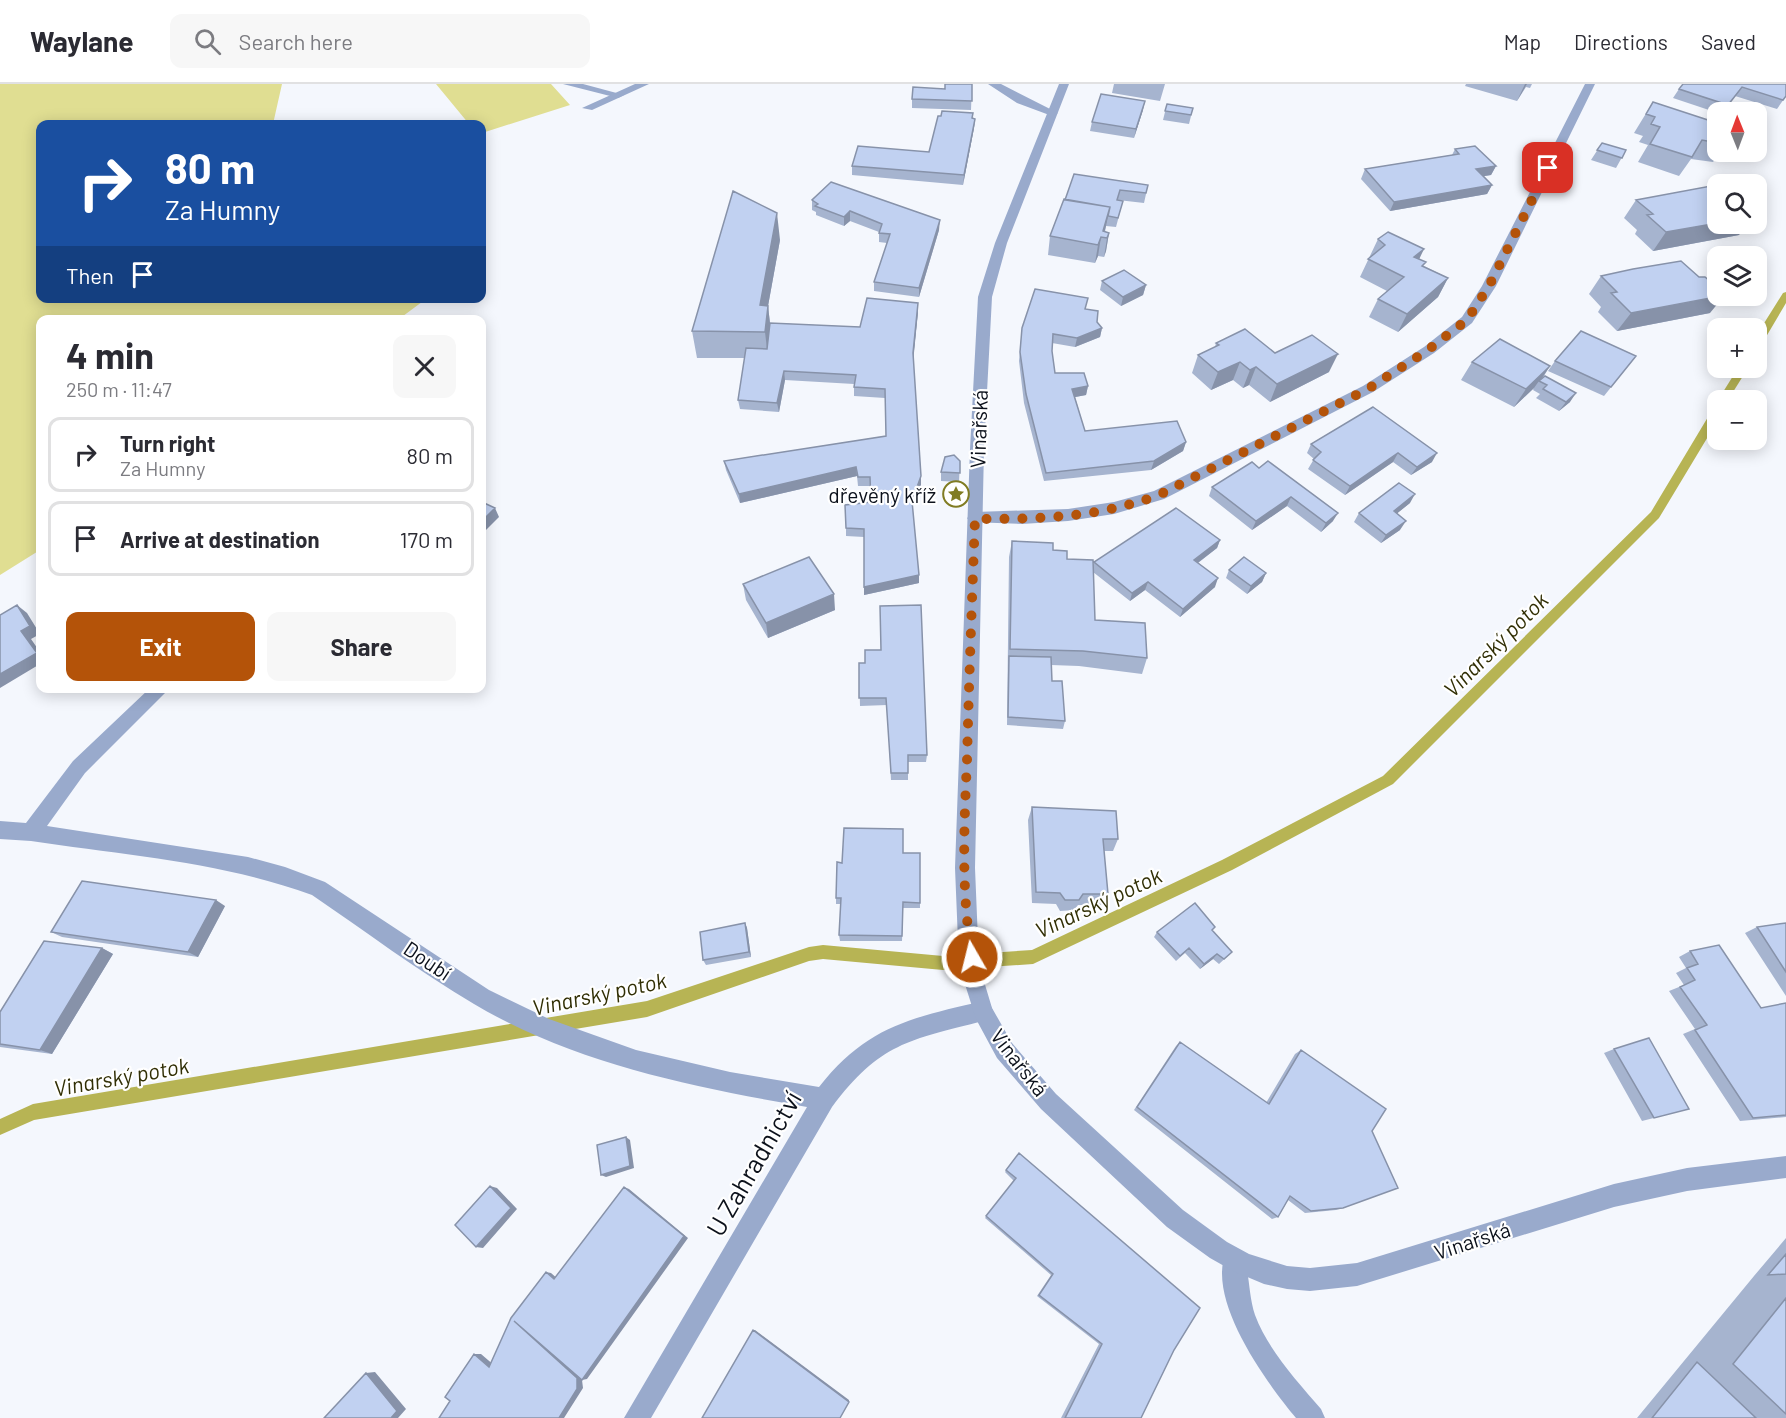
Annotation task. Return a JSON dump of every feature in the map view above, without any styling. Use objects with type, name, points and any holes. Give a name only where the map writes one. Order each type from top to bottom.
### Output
[{"type":"street","points":[[568,84],[618,95]]},
{"type":"street","points":[[588,108],[644,84]]},
{"type":"street","points":[[993,84],[1021,101],[1052,113]]},
{"type":"street","name":"Vinařská","points":[[1064,84],[1000,243],[985,297],[975,519],[965,868],[968,934],[983,1011],[1001,1044],[1028,1078],[1071,1123],[1191,1230],[1234,1260],[1264,1273],[1297,1279],[1332,1279],[1372,1272],[1591,1202],[1650,1186],[1725,1171],[1786,1167]]},
{"type":"street","points":[[975,519],[1066,518],[1134,504],[1159,495],[1368,389],[1428,350],[1467,320],[1489,286],[1590,84]]},
{"type":"street","points":[[31,832],[79,767],[157,693]]},
{"type":"street","name":"Doubí","points":[[0,830],[31,832],[248,866],[285,876],[318,888],[482,997],[545,1028],[646,1064],[730,1083],[824,1099]]},
{"type":"street","name":"U Zahradnictví","points":[[637,1418],[824,1099],[848,1069],[870,1050],[889,1039],[942,1021],[983,1011]]},
{"type":"street","points":[[1234,1260],[1238,1298],[1249,1327],[1288,1388],[1312,1418]]},
{"type":"shaded area","points":[[0,84],[282,84],[274,120],[36,120],[36,303],[421,303],[404,315],[36,315],[36,552],[0,575]]},
{"type":"shaded area","points":[[436,84],[551,84],[570,105],[486,132],[486,120],[466,120]]},
{"type":"building","points":[[945,84],[972,84],[972,101],[912,99],[913,87],[945,89]]},
{"type":"building","points":[[1683,84],[1786,84],[1786,96],[1783,100],[1742,87],[1730,102],[1719,102],[1679,89]]},
{"type":"building","points":[[1101,94],[1145,101],[1136,129],[1092,122]]},
{"type":"building","points":[[1653,102],[1707,120],[1707,141],[1702,140],[1692,157],[1650,144],[1660,127],[1651,124],[1655,117],[1646,114]]},
{"type":"building","points":[[1167,104],[1193,108],[1191,115],[1165,111]]},
{"type":"building","points":[[942,111],[973,113],[972,118],[975,119],[964,175],[852,166],[858,146],[929,152],[938,116],[941,116]]},
{"type":"building","points":[[1602,143],[1626,150],[1622,158],[1597,150]]},
{"type":"building","points":[[1475,146],[1496,166],[1476,169],[1492,185],[1394,202],[1365,169],[1459,154],[1455,149]]},
{"type":"building","points":[[1074,174],[1148,185],[1146,193],[1120,190],[1117,200],[1123,201],[1118,218],[1108,216],[1110,207],[1065,200]]},
{"type":"building","points":[[831,182],[940,220],[919,288],[874,282],[890,234],[879,233],[882,224],[850,211],[844,217],[815,206],[818,204],[812,200]]},
{"type":"building","points":[[1707,187],[1707,225],[1666,232],[1647,215],[1653,214],[1636,200]]},
{"type":"building","points":[[733,191],[777,213],[760,305],[768,306],[765,332],[692,331]]},
{"type":"building","points":[[1064,199],[1110,207],[1103,231],[1109,233],[1107,238],[1101,237],[1098,245],[1050,236]]},
{"type":"building","points":[[1388,232],[1424,249],[1414,257],[1426,262],[1422,266],[1448,278],[1407,314],[1378,299],[1404,277],[1368,259],[1385,245],[1378,239]]},
{"type":"building","points":[[1681,261],[1699,277],[1707,279],[1707,299],[1631,313],[1611,293],[1617,292],[1601,276]]},
{"type":"building","points":[[1124,270],[1146,285],[1123,297],[1102,281]]},
{"type":"building","points":[[1035,289],[1088,298],[1085,309],[1098,311],[1097,322],[1102,328],[1077,338],[1053,334],[1052,351],[1055,373],[1084,373],[1088,386],[1072,389],[1085,431],[1177,421],[1186,442],[1154,461],[1046,473],[1026,394],[1020,352],[1022,328]]},
{"type":"building","points":[[867,298],[918,303],[913,353],[921,476],[912,501],[919,575],[864,587],[864,529],[846,528],[845,505],[871,502],[870,477],[858,477],[856,467],[739,494],[724,461],[886,436],[885,389],[854,387],[856,375],[784,371],[777,403],[738,400],[746,348],[767,349],[770,323],[860,327]]},
{"type":"building","points":[[1245,329],[1275,353],[1312,335],[1338,354],[1277,384],[1256,367],[1250,370],[1240,362],[1218,372],[1198,355]]},
{"type":"building","points":[[1581,331],[1636,356],[1611,387],[1555,361]]},
{"type":"building","points":[[1500,339],[1550,366],[1526,389],[1472,362]]},
{"type":"building","points":[[1545,376],[1576,393],[1566,402],[1543,389],[1547,385],[1539,381]]},
{"type":"building","points":[[1373,407],[1437,453],[1417,467],[1398,453],[1350,486],[1313,460],[1321,452],[1311,444]]},
{"type":"building","points":[[954,455],[960,461],[960,473],[941,472],[945,457]]},
{"type":"building","points":[[1268,461],[1338,513],[1326,523],[1291,497],[1256,521],[1212,487],[1252,462],[1259,468]]},
{"type":"building","points":[[1399,483],[1415,494],[1394,511],[1406,521],[1386,535],[1359,513]]},
{"type":"building","points":[[486,504],[495,508],[486,517]]},
{"type":"building","points":[[1176,508],[1220,540],[1194,560],[1218,578],[1183,609],[1148,582],[1132,593],[1094,562]]},
{"type":"building","points":[[1012,541],[1053,543],[1053,550],[1067,551],[1067,559],[1093,560],[1095,620],[1145,623],[1147,658],[1083,651],[1010,649]]},
{"type":"building","points":[[809,557],[834,594],[766,623],[743,584]]},
{"type":"building","points":[[1244,557],[1266,573],[1251,586],[1229,570]]},
{"type":"building","points":[[17,605],[30,626],[21,631],[36,654],[0,674],[0,615]]},
{"type":"building","points":[[921,605],[927,755],[908,755],[908,773],[891,773],[886,698],[859,698],[859,663],[865,663],[865,650],[881,650],[880,606]]},
{"type":"building","points":[[1009,656],[1051,657],[1052,681],[1062,681],[1065,721],[1008,717]]},
{"type":"building","points":[[1032,807],[1116,811],[1118,839],[1103,839],[1108,894],[1083,894],[1079,900],[1065,900],[1060,893],[1036,892]]},
{"type":"building","points":[[844,828],[903,829],[903,853],[920,853],[920,903],[903,902],[902,936],[839,935],[841,898],[836,898],[837,862],[842,863]]},
{"type":"building","points":[[82,881],[216,900],[188,952],[51,932]]},
{"type":"building","points":[[1195,903],[1215,927],[1212,930],[1232,952],[1224,959],[1217,954],[1204,964],[1189,948],[1180,956],[1157,932]]},
{"type":"building","points":[[745,923],[749,952],[703,960],[700,932]]},
{"type":"building","points":[[1786,923],[1786,972],[1757,927]]},
{"type":"building","points":[[44,941],[102,948],[40,1050],[0,1044],[0,1012]]},
{"type":"building","points":[[1719,945],[1761,1008],[1786,1003],[1786,1115],[1753,1118],[1695,1030],[1707,1025],[1680,987],[1695,980],[1687,968],[1698,964],[1690,951]]},
{"type":"building","points":[[1649,1038],[1689,1109],[1654,1118],[1614,1049]]},
{"type":"building","points":[[1180,1042],[1269,1104],[1301,1050],[1386,1109],[1372,1131],[1398,1188],[1343,1208],[1311,1211],[1290,1196],[1278,1217],[1137,1107]]},
{"type":"building","points":[[626,1137],[630,1166],[601,1175],[597,1145]]},
{"type":"building","points":[[1019,1153],[1200,1308],[1174,1350],[1141,1418],[1065,1418],[1102,1344],[1039,1295],[1053,1274],[986,1216],[1016,1178],[1006,1170]]},
{"type":"building","points":[[490,1186],[511,1208],[476,1247],[455,1225]]},
{"type":"building","points":[[624,1187],[684,1236],[582,1380],[514,1321],[577,1378],[577,1389],[559,1418],[439,1418],[450,1401],[445,1397],[474,1354],[489,1367],[511,1318],[546,1272],[554,1279]]},
{"type":"building","points":[[1786,1254],[1786,1274],[1768,1275]]},
{"type":"building","points":[[1786,1298],[1786,1414],[1733,1364]]},
{"type":"building","points":[[753,1330],[849,1402],[840,1418],[702,1418]]},
{"type":"building","points":[[1697,1362],[1756,1418],[1652,1418]]},
{"type":"building","points":[[366,1373],[397,1411],[391,1418],[324,1418]]},
{"type":"waterway","name":"Vinarský potok","points":[[1767,327],[1786,295]]},
{"type":"waterway","name":"Vinarský potok","points":[[1729,390],[1737,378]]},
{"type":"waterway","name":"Vinarský potok","points":[[0,1127],[33,1112],[647,1009],[809,954],[823,952],[943,963],[1033,957],[1227,865],[1388,780],[1655,515],[1707,428]]},
{"type":"place","name":"dřevěný kříž","points":[[956,494]]},
{"type":"route","points":[[972,957],[968,934],[965,868],[965,795],[975,519],[1066,518],[1134,504],[1159,495],[1368,389],[1428,350],[1467,320],[1489,286],[1548,168]]}]
